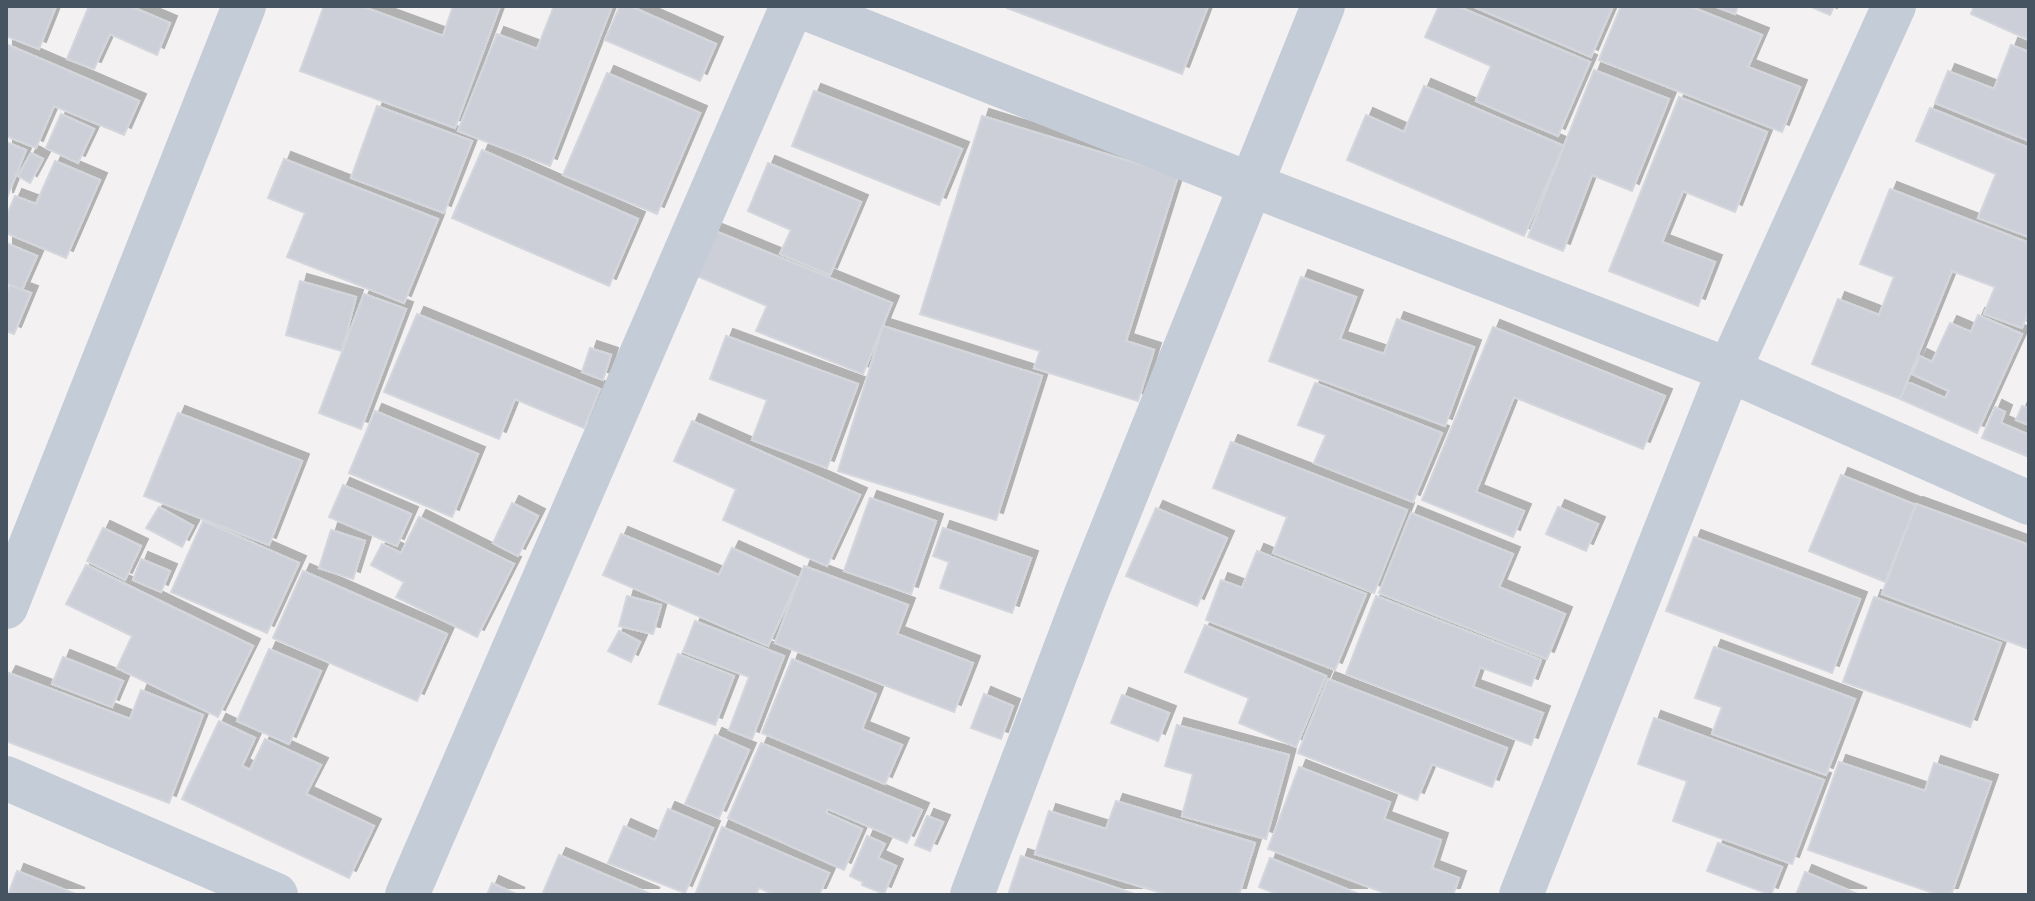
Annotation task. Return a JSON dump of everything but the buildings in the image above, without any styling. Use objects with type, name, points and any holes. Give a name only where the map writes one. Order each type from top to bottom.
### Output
[{"type":"street","points":[[6,607],[244,6]]},
{"type":"street","points":[[407,895],[792,6]]},
{"type":"street","points":[[800,6],[1729,370],[2029,503]]},
{"type":"street","points":[[972,895],[1086,594],[1323,6]]},
{"type":"street","points":[[1521,895],[1729,370],[1894,6]]},
{"type":"street","points":[[6,778],[276,895]]}]
